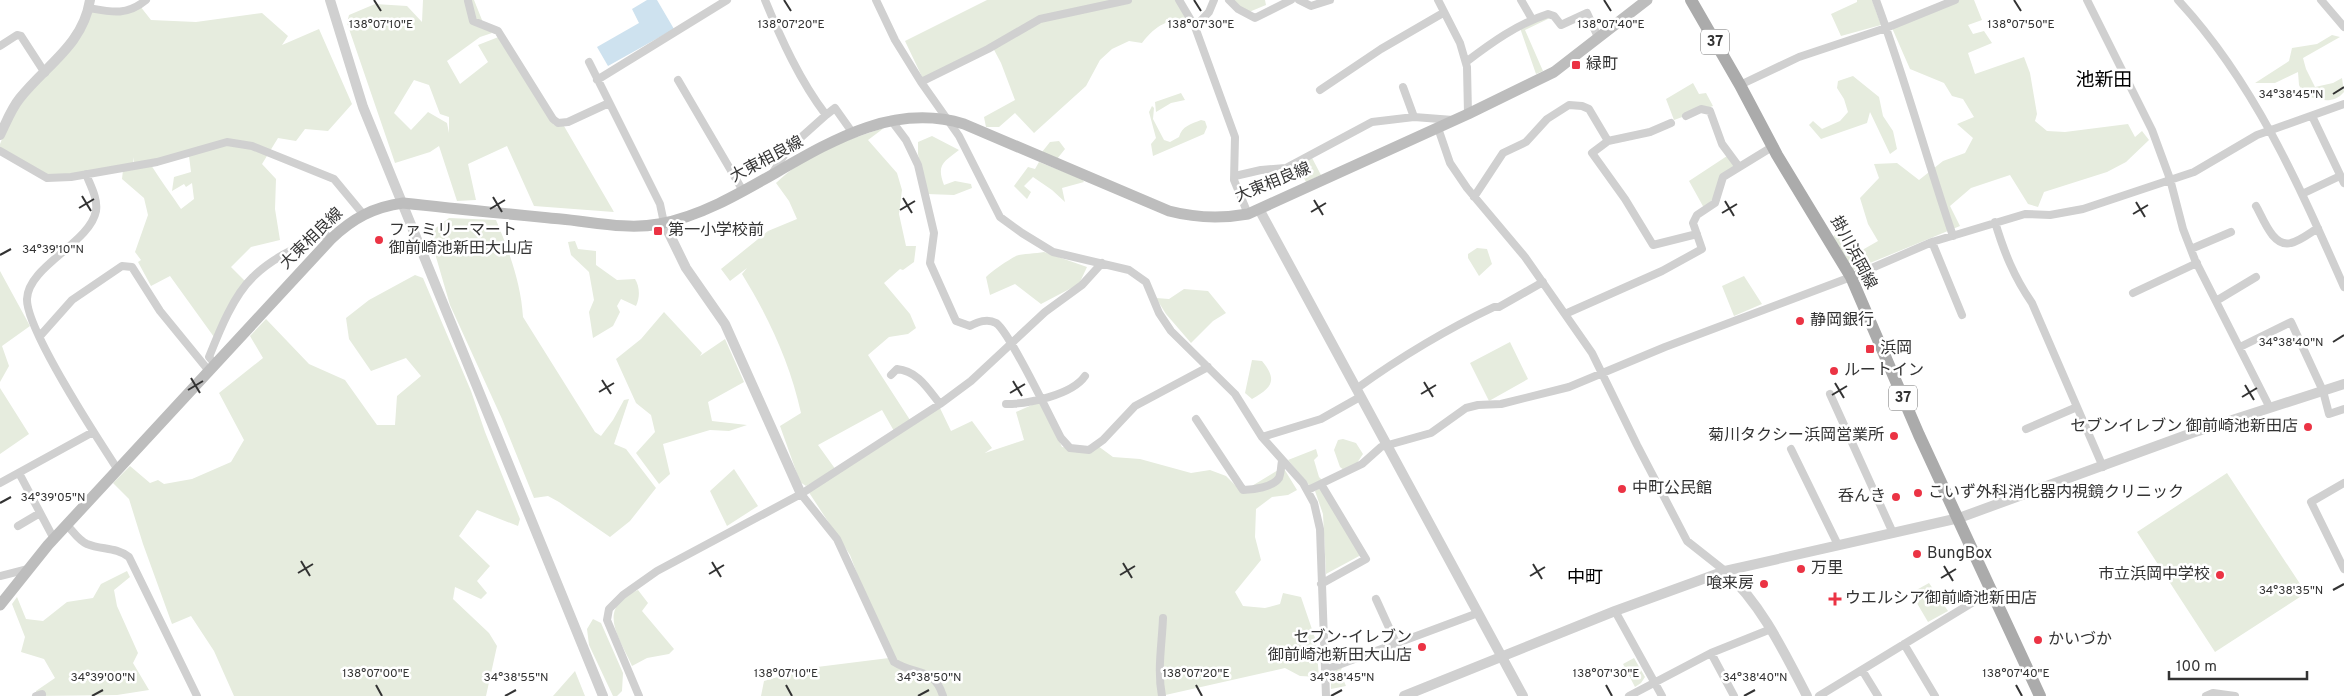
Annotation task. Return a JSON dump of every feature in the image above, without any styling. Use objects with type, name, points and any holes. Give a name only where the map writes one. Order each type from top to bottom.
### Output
[{"type":"main road","name":"大東相良線","points":[[0,605],[66,524],[331,239],[363,214],[403,203],[615,225],[641,226],[664,223],[690,216],[743,192],[852,132],[891,120],[945,118],[996,137],[1169,211],[1211,218],[1248,214],[1438,128],[1554,72],[1647,0]]},
{"type":"main road","name":"掛川浜岡線","points":[[1691,0],[1740,85],[1772,147],[1851,277],[1919,435],[1993,590],[2011,637],[2040,696]]},
{"type":"street","points":[[0,135],[19,98],[75,39],[82,28],[89,4],[109,12],[126,12],[136,8],[146,0]]},
{"type":"street","points":[[330,0],[363,107],[603,696]]},
{"type":"street","points":[[597,80],[727,0]]},
{"type":"street","points":[[765,0],[803,78],[826,115]]},
{"type":"street","points":[[876,0],[896,40],[921,82],[959,136],[1000,217],[1053,252],[1129,270],[1146,282],[1159,313],[1171,331],[1235,394],[1262,437],[1308,490],[1317,513],[1320,529],[1326,696]]},
{"type":"street","points":[[921,82],[988,49],[1040,19],[1128,0]]},
{"type":"street","points":[[1179,0],[1195,27],[1235,137],[1234,180],[1248,214]]},
{"type":"street","points":[[1195,27],[1209,12],[1214,0]]},
{"type":"street","points":[[1229,0],[1238,9],[1255,18],[1291,0]]},
{"type":"street","points":[[1299,0],[1311,6],[1330,0]]},
{"type":"street","points":[[1438,0],[1460,43],[1466,62],[1468,114]]},
{"type":"street","points":[[1522,0],[1532,19]]},
{"type":"street","points":[[1876,0],[1953,236]]},
{"type":"street","points":[[1740,85],[1799,57],[1886,28],[1955,0]]},
{"type":"street","points":[[2087,0],[2152,130],[2170,179],[2183,229],[2197,263],[2270,408]]},
{"type":"street","points":[[2178,0],[2220,50],[2271,131],[2344,287]]},
{"type":"street","points":[[2321,0],[2344,27]]},
{"type":"street","points":[[468,1],[473,21],[490,30],[498,31],[553,119],[558,123],[568,122],[609,103]]},
{"type":"street","points":[[1320,90],[1381,50],[1444,13]]},
{"type":"street","points":[[1466,62],[1491,43],[1532,19],[1548,14],[1554,16],[1561,25],[1587,13],[1598,37]]},
{"type":"street","points":[[0,46],[17,35],[21,36],[45,72]]},
{"type":"street","points":[[589,62],[660,204],[664,223],[686,268],[725,324],[801,494],[837,539],[894,662],[902,667],[934,677],[940,686],[943,696]]},
{"type":"street","points":[[678,80],[743,192]]},
{"type":"street","points":[[1403,87],[1414,117]]},
{"type":"street","points":[[1308,490],[1362,464],[1374,451],[1431,433],[1466,408],[1478,404],[1501,404],[1569,387],[1603,372],[1851,277],[1932,242],[2025,214],[2050,215],[2083,209],[2194,172],[2243,141],[2344,104]]},
{"type":"street","points":[[1474,197],[1504,154],[1526,142],[1547,119],[1569,105],[1589,108],[1608,140]]},
{"type":"street","points":[[769,178],[788,149],[835,108],[852,132]]},
{"type":"street","points":[[1686,116],[1701,109],[1710,110],[1722,144],[1739,167]]},
{"type":"street","points":[[2302,194],[2342,179],[2312,116]]},
{"type":"street","points":[[1235,176],[1261,170],[1286,168],[1372,122],[1414,117],[1454,120]]},
{"type":"street","points":[[891,120],[906,140],[918,165],[934,233],[930,263],[956,321],[970,326],[987,320],[997,323],[1011,344],[1061,438],[1070,448],[1089,450],[1103,440],[1135,406],[1208,367]]},
{"type":"street","points":[[1672,123],[1650,132],[1608,140],[1592,154],[1625,199],[1653,245],[1697,234]]},
{"type":"street","points":[[1438,128],[1450,163],[1474,197],[1543,282],[1603,372],[1637,445],[1687,541],[1725,571],[1743,589],[1771,629],[1807,696]]},
{"type":"street","points":[[0,151],[47,178],[86,174],[157,162],[227,142],[252,146],[334,179],[363,214]]},
{"type":"street","points":[[1565,314],[1662,272],[1702,250],[1693,223],[1698,216],[1715,203],[1723,178],[1772,147]]},
{"type":"street","points":[[86,174],[95,196],[96,212],[85,230],[38,276],[29,290],[27,301],[40,336],[93,432],[118,470]]},
{"type":"street","points":[[2256,206],[2276,240],[2282,244],[2291,244],[2318,228]]},
{"type":"street","points":[[1259,209],[1523,696]]},
{"type":"street","points":[[1995,222],[2006,258],[2018,284],[2032,303],[2103,467]]},
{"type":"street","points":[[2191,249],[2231,232]]},
{"type":"street","points":[[212,368],[208,357],[221,328],[252,277],[274,260],[326,234],[331,239]]},
{"type":"street","points":[[1932,242],[1962,315]]},
{"type":"street","points":[[639,696],[609,629],[607,620],[610,609],[623,595],[657,571],[801,494],[940,404],[971,381],[1045,312],[1082,285],[1102,263]]},
{"type":"street","points":[[2134,294],[2197,263]]},
{"type":"street","points":[[40,336],[72,300],[122,266],[132,267],[160,311],[212,368]]},
{"type":"street","points":[[2216,302],[2256,277]]},
{"type":"street","points":[[1262,437],[1321,420],[1358,393],[1397,360],[1448,329],[1499,307],[1543,282]]},
{"type":"street","points":[[2240,347],[2291,322],[2323,391],[2329,414],[2344,409]]},
{"type":"street","points":[[890,375],[897,369],[916,374],[940,404]]},
{"type":"street","points":[[1006,404],[1021,404],[1057,394],[1078,384],[1085,376]]},
{"type":"street","points":[[1404,696],[1615,610],[1725,571],[1959,518],[2192,433],[2344,384]]},
{"type":"street","points":[[1830,394],[1893,533]]},
{"type":"street","points":[[2026,429],[2077,407]]},
{"type":"street","points":[[1196,419],[1243,490],[1255,490],[1276,481],[1280,477],[1282,461]]},
{"type":"street","points":[[0,483],[93,432]]},
{"type":"street","points":[[1791,449],[1838,545]]},
{"type":"street","points":[[19,473],[54,539]]},
{"type":"street","points":[[2344,483],[2311,502],[2344,569]]},
{"type":"street","points":[[1321,484],[1366,559],[1321,584]]},
{"type":"street","points":[[18,526],[40,513]]},
{"type":"street","points":[[66,524],[79,539],[87,544],[120,550],[129,557],[197,696]]},
{"type":"street","points":[[0,576],[28,569]]},
{"type":"street","points":[[1819,696],[1993,590]]},
{"type":"street","points":[[1376,599],[1396,643]]},
{"type":"street","points":[[1615,610],[1662,696]]},
{"type":"street","points":[[1325,670],[1478,613]]},
{"type":"street","points":[[1162,696],[1160,652],[1163,618]]},
{"type":"street","points":[[1629,696],[1654,681],[1711,653],[1771,629]]},
{"type":"street","points":[[1904,644],[1935,696]]},
{"type":"street","points":[[1711,653],[1734,696]]},
{"type":"street","points":[[1862,670],[1878,696]]},
{"type":"street","points":[[2206,696],[2213,693],[2235,696]]},
{"type":"shaded area","points":[[423,0],[474,0],[484,25],[492,33],[480,37],[447,61],[460,84],[488,62],[478,45],[501,36],[554,125],[564,126],[614,212],[534,206],[507,146],[468,164],[476,200],[457,201],[439,146],[430,152],[395,163],[347,23],[349,15],[375,4],[407,6],[422,22]],"holes":[[[414,80],[429,85],[440,114],[449,117],[449,133],[447,123],[428,112],[411,130],[394,113]]]},
{"type":"shaded area","points":[[987,0],[1177,0],[1190,18],[1163,24],[1153,31],[1142,43],[1129,41],[1112,49],[1100,60],[1086,86],[1034,133],[1015,113],[999,127],[986,127],[984,117],[1015,100],[1001,63],[992,46],[925,83],[905,41]]},
{"type":"shaded area","points":[[1233,0],[1265,0],[1266,5],[1249,12],[1231,2]]},
{"type":"shaded area","points":[[1857,0],[1872,0],[1881,25],[1841,36],[1831,14],[1857,2]]},
{"type":"shaded area","points":[[1955,0],[1974,0],[1982,20],[1968,25],[1973,34],[1984,31],[1992,43],[1968,53],[1975,74],[2024,57],[2030,73],[2037,114],[2035,121],[2047,131],[2065,132],[2128,124],[2135,137],[2142,131],[2149,140],[2126,162],[2107,172],[2044,192],[2038,207],[2028,204],[2010,175],[1971,188],[1950,206],[1960,226],[1853,270],[1833,236],[1845,232],[1857,253],[1878,241],[1868,224],[1860,198],[1879,178],[1874,164],[1897,163],[1919,180],[1943,161],[1965,153],[1973,138],[1957,124],[1974,117],[1963,99],[1952,96],[1944,83],[1910,69],[1892,28]]},
{"type":"shaded area","points":[[140,6],[151,20],[196,22],[262,13],[288,36],[282,45],[319,29],[352,104],[328,131],[305,129],[296,141],[278,138],[262,164],[276,179],[275,209],[280,240],[251,247],[231,267],[245,281],[214,337],[170,276],[151,286],[138,262],[141,260],[135,252],[148,215],[144,198],[122,179],[123,170],[151,165],[181,209],[194,199],[192,183],[186,187],[184,184],[172,191],[174,177],[191,172],[189,156],[134,166],[134,157],[133,164],[47,178],[0,150],[0,144],[19,98],[45,73],[89,8],[124,13]]},
{"type":"shaded area","points":[[1549,15],[1550,18],[1525,30],[1543,71],[1536,74],[1520,28]]},
{"type":"shaded area","points":[[2332,35],[2340,37],[2303,58],[2315,87],[2333,83],[2342,78],[2344,92],[2340,96],[2335,99],[2326,100],[2304,95],[2299,85],[2298,72],[2275,83],[2255,83],[2289,61],[2292,48],[2317,44]]},
{"type":"shaded area","points":[[1853,76],[1879,97],[1883,116],[1893,131],[1897,149],[1890,154],[1870,112],[1867,123],[1821,139],[1809,125],[1813,121],[1822,129],[1840,121],[1848,112],[1844,99],[1837,88],[1838,81]]},
{"type":"shaded area","points":[[1693,83],[1699,94],[1706,93],[1713,106],[1674,120],[1666,99]]},
{"type":"shaded area","points":[[1181,93],[1185,100],[1171,103],[1156,112],[1155,102]]},
{"type":"shaded area","points":[[1152,106],[1154,108],[1153,119],[1164,140],[1170,142],[1179,137],[1182,130],[1187,126],[1201,120],[1205,121],[1207,127],[1204,134],[1153,156],[1151,144],[1156,138],[1149,112]]},
{"type":"shaded area","points":[[884,128],[868,140],[897,173],[902,190],[899,214],[906,246],[916,246],[914,262],[903,270],[900,269],[884,283],[910,314],[916,328],[908,334],[889,337],[868,355],[910,420],[894,431],[882,410],[818,445],[836,470],[806,486],[800,482],[780,426],[801,413],[791,376],[778,341],[742,274],[747,268],[730,281],[721,269],[768,231],[797,219],[789,201],[776,183],[787,173],[813,156]]},
{"type":"shaded area","points":[[932,136],[959,150],[941,168],[944,185],[955,181],[971,184],[972,188],[954,195],[927,194],[918,154],[918,142]]},
{"type":"shaded area","points":[[1059,141],[1065,149],[1057,159],[1042,152],[1050,142]]},
{"type":"shaded area","points":[[1311,156],[1321,175],[1306,182],[1297,164]]},
{"type":"shaded area","points":[[1727,156],[1737,168],[1720,180],[1713,199],[1704,208],[1689,181]]},
{"type":"shaded area","points":[[1039,162],[1082,179],[1084,182],[1062,188],[1065,202],[1033,177],[1024,186],[1031,192],[1027,199],[1014,186],[1028,167],[1035,169]]},
{"type":"shaded area","points":[[449,218],[496,220],[514,267],[523,317],[595,432],[601,436],[624,400],[629,399],[614,444],[626,449],[656,488],[630,521],[610,537],[548,496],[534,498],[502,419],[450,305],[429,233]]},
{"type":"shaded area","points":[[575,241],[578,249],[596,251],[596,265],[617,280],[635,279],[639,289],[636,306],[621,299],[617,306],[620,312],[613,326],[593,338],[589,312],[594,300],[589,272],[571,255],[568,242]]},
{"type":"shaded area","points":[[1477,248],[1487,249],[1492,264],[1479,276],[1468,258],[1468,254]]},
{"type":"shaded area","points":[[1044,252],[1087,267],[1079,284],[1041,304],[1015,284],[990,295],[986,277],[992,272],[1016,256]]},
{"type":"shaded area","points":[[0,271],[30,326],[2,346],[9,366],[0,382]]},
{"type":"shaded area","points":[[415,275],[423,278],[471,391],[485,432],[520,519],[518,526],[477,510],[459,536],[490,566],[477,581],[487,593],[481,599],[455,587],[453,599],[489,633],[497,646],[486,696],[234,696],[214,651],[191,616],[172,624],[129,499],[113,483],[130,466],[150,483],[158,480],[164,484],[192,479],[231,462],[244,440],[219,393],[263,358],[250,336],[266,319],[309,364],[345,380],[377,425],[395,425],[397,396],[421,376],[406,358],[371,371],[349,339],[346,318],[369,300]]},
{"type":"shaded area","points":[[1744,276],[1762,304],[1734,316],[1722,286]]},
{"type":"shaded area","points":[[1184,289],[1208,291],[1226,313],[1213,321],[1191,343],[1166,314],[1156,298],[1169,299]]},
{"type":"shaded area","points":[[664,312],[702,353],[700,356],[725,339],[744,382],[708,402],[712,421],[747,425],[729,431],[710,430],[663,444],[670,474],[659,484],[636,453],[655,432],[651,415],[636,403],[616,359],[641,339]]},
{"type":"shaded area","points":[[1510,342],[1528,379],[1489,401],[1470,363]]},
{"type":"shaded area","points":[[1252,360],[1262,361],[1271,378],[1268,387],[1252,399],[1245,393]]},
{"type":"shaded area","points":[[0,388],[29,434],[0,454]]},
{"type":"shaded area","points":[[1041,401],[1062,447],[1089,450],[1098,446],[1113,457],[1140,459],[1191,473],[1210,470],[1226,476],[1242,492],[1283,467],[1297,490],[1288,495],[1272,497],[1256,509],[1255,537],[1261,560],[1235,592],[1243,606],[1265,608],[1280,604],[1283,593],[1301,597],[1316,641],[1319,677],[1300,676],[1285,668],[1161,696],[761,696],[764,681],[809,668],[889,658],[850,555],[808,491],[939,406],[951,431],[972,421],[992,448],[985,453],[1024,440],[1016,412]]},
{"type":"shaded area","points":[[1343,439],[1356,443],[1363,454],[1355,466],[1345,471],[1340,467],[1334,450],[1338,440]]},
{"type":"shaded area","points":[[1316,449],[1318,456],[1314,460],[1319,477],[1323,481],[1310,486],[1288,460]]},
{"type":"shaded area","points":[[734,469],[758,506],[727,526],[710,491]]},
{"type":"shaded area","points":[[2227,473],[2306,593],[2215,652],[2137,532]]},
{"type":"shaded area","points":[[1321,487],[1361,555],[1326,574],[1323,514],[1315,491]]},
{"type":"shaded area","points":[[127,571],[130,577],[114,590],[117,606],[138,653],[133,663],[149,690],[117,695],[36,696],[36,691],[55,678],[44,659],[21,652],[25,637],[12,604],[17,597],[26,619],[43,621],[67,602],[93,598],[101,584]]},
{"type":"shaded area","points":[[1929,583],[1948,611],[1928,622],[1911,593]]},
{"type":"shaded area","points":[[638,590],[648,603],[642,611],[674,649],[669,654],[647,658],[632,666],[617,633],[614,614],[617,605],[625,597]]},
{"type":"shaded area","points":[[593,619],[601,623],[623,673],[622,691],[617,696],[613,696],[589,645],[587,629]]},
{"type":"shaded area","points":[[1634,658],[1645,677],[1635,687],[1623,664]]},
{"type":"shaded area","points":[[1339,667],[1342,668],[1340,672],[1346,686],[1331,689],[1331,675]]},
{"type":"shaded area","points":[[575,671],[585,696],[553,696]]},
{"type":"water","points":[[647,0],[657,0],[674,29],[608,66],[597,47],[639,23],[632,9]]},
{"type":"place","name":"緑町","points":[[1576,65]]},
{"type":"place","name":"第一小学校前","points":[[658,231]]},
{"type":"place","name":"ファミリーマート 御前崎池新田大山店","points":[[379,240]]},
{"type":"place","name":"静岡銀行","points":[[1800,321]]},
{"type":"place","name":"浜岡","points":[[1870,349]]},
{"type":"place","name":"ルートイン","points":[[1834,371]]},
{"type":"place","name":"セブンイレブン 御前崎池新田店","points":[[2308,427]]},
{"type":"place","name":"菊川タクシー浜岡営業所","points":[[1894,436]]},
{"type":"place","name":"中町公民館","points":[[1622,489]]},
{"type":"place","name":"こいず外科消化器内視鏡クリニック","points":[[1918,493]]},
{"type":"place","name":"呑んき","points":[[1896,497]]},
{"type":"place","name":"BungBox","points":[[1917,554]]},
{"type":"place","name":"万里","points":[[1801,569]]},
{"type":"place","name":"市立浜岡中学校","points":[[2220,575]]},
{"type":"place","name":"喰来房","points":[[1764,584]]},
{"type":"place","name":"ウエルシア御前崎池新田店","points":[[1835,599]]},
{"type":"place","name":"かいづか","points":[[2038,640]]},
{"type":"place","name":"セブン‐イレブン 御前崎池新田大山店","points":[[1422,647]]},
{"type":"district","name":"池新田","points":[[2104,81]]},
{"type":"district","name":"中町","points":[[1585,578]]}]
